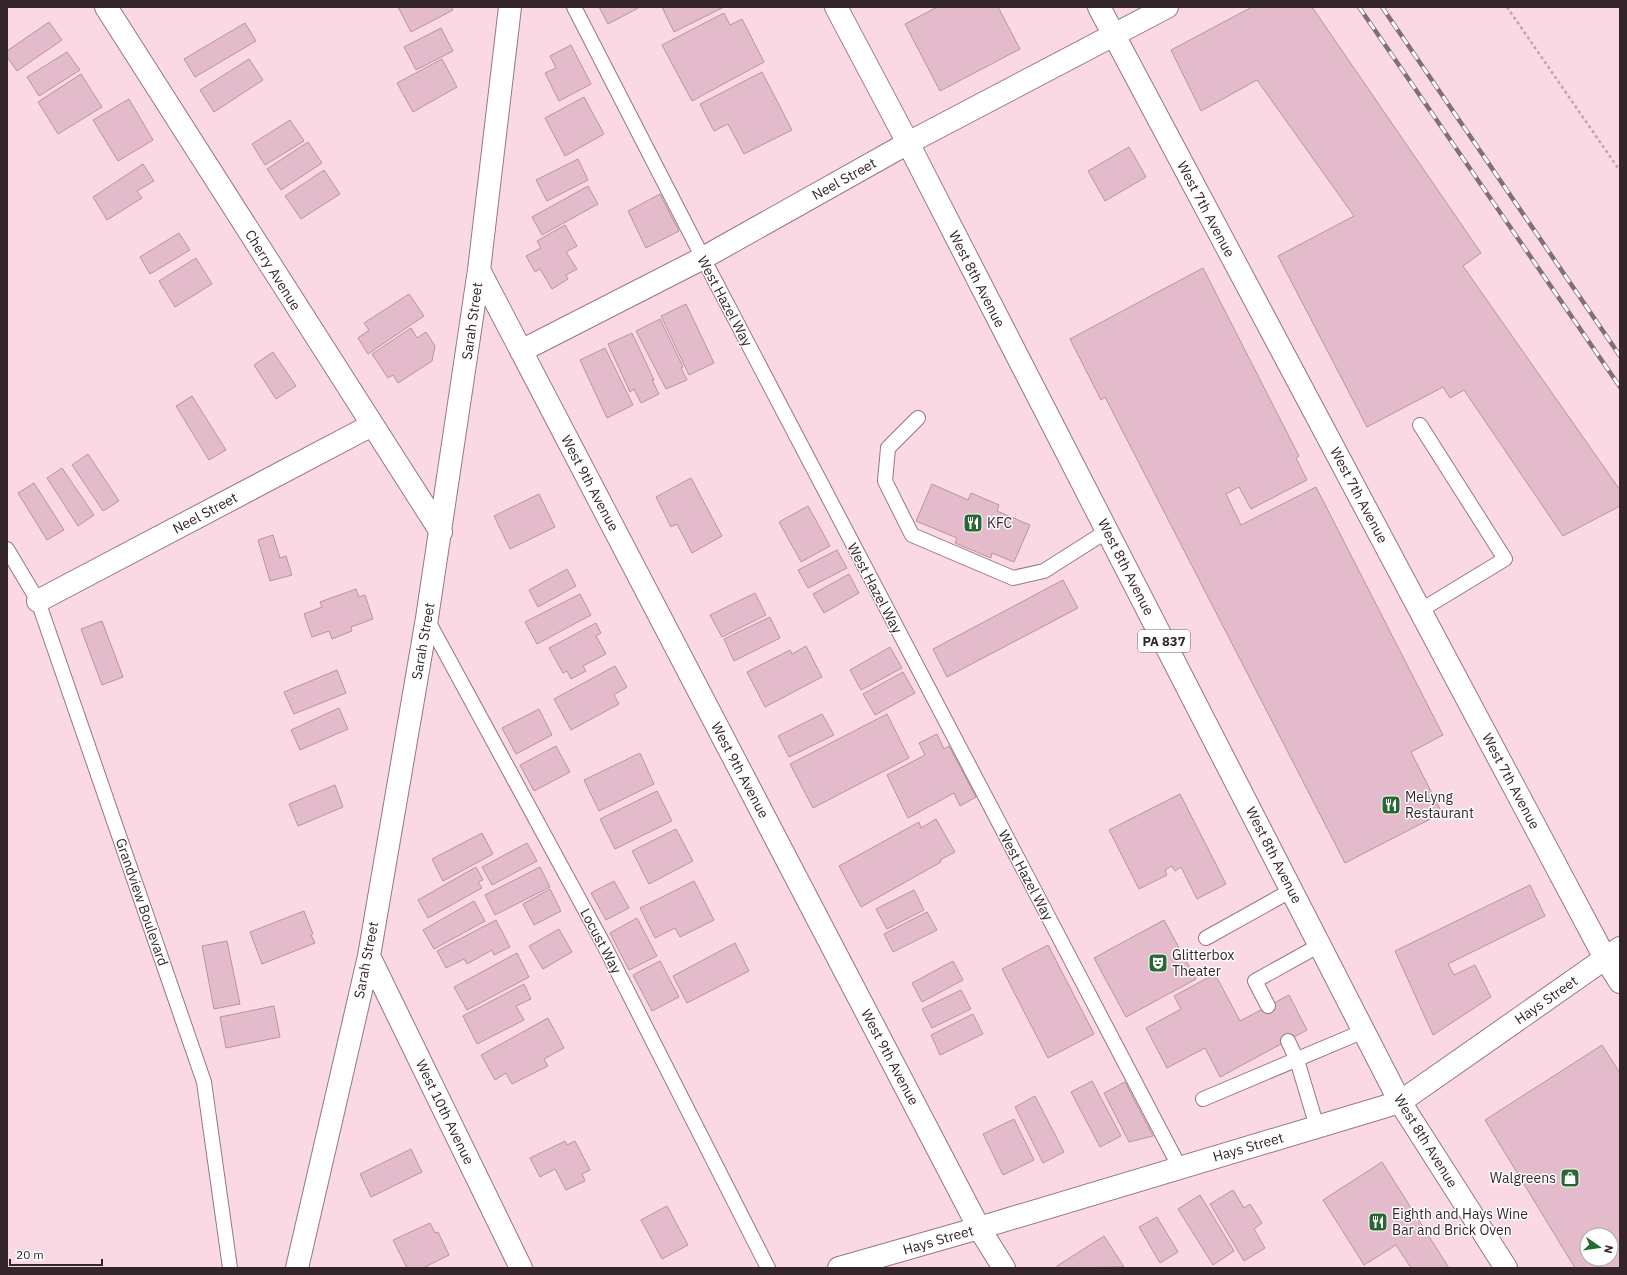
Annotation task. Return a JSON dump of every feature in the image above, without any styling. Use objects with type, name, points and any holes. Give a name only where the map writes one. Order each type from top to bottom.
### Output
[{"type":"street","name":"Cherry Avenue","points":[[106,7],[441,532]]},
{"type":"street","name":"Sarah Street","points":[[297,1268],[368,956],[427,618],[479,270],[510,7]]},
{"type":"street","name":"West 8th Avenue","points":[[836,7],[908,143],[1400,1102],[1506,1268]]},
{"type":"street","name":"West 7th Avenue","points":[[1099,7],[1421,610],[1613,953],[1620,982]]},
{"type":"street","name":"Neel Street","points":[[521,351],[703,258],[908,143],[1166,7]]},
{"type":"street","name":"West 9th Avenue","points":[[479,270],[980,1228],[1004,1268]]},
{"type":"street","name":"Neel Street","points":[[38,601],[372,425]]},
{"type":"street","name":"Hays Street","points":[[839,1268],[980,1228],[1400,1102],[1613,953]]},
{"type":"street","name":"West 10th Avenue","points":[[368,956],[521,1268]]},
{"type":"lane","name":"West Hazel Way","points":[[574,7],[703,258],[1180,1168]]},
{"type":"lane","points":[[918,418],[888,448],[885,481],[912,535],[1013,578],[1044,571],[1107,531]]},
{"type":"lane","points":[[1420,425],[1505,559],[1421,610]]},
{"type":"lane","name":"Grandview Boulevard","points":[[7,549],[38,601],[204,1082],[230,1268]]},
{"type":"lane","name":"Locust Way","points":[[427,618],[604,946],[768,1268]]},
{"type":"lane","points":[[1206,938],[1292,890]]},
{"type":"lane","points":[[1268,1006],[1255,981],[1320,945]]},
{"type":"lane","points":[[1203,1099],[1364,1031]]},
{"type":"lane","points":[[1288,1041],[1297,1060],[1317,1127]]},
{"type":"path","points":[[1507,7],[1620,171]]},
{"type":"building","points":[[398,7],[451,7],[453,10],[411,32]]},
{"type":"building","points":[[599,7],[640,7],[608,24]]},
{"type":"building","points":[[662,7],[724,7],[674,32]]},
{"type":"building","points":[[937,7],[998,7],[1020,49],[940,91],[905,24]]},
{"type":"building","points":[[1252,7],[1312,7],[1481,253],[1463,266],[1620,490],[1620,506],[1563,536],[1464,390],[1450,398],[1443,387],[1367,427],[1278,256],[1354,216],[1257,80],[1201,111],[1171,50]]},
{"type":"building","points":[[724,13],[730,25],[742,19],[764,62],[692,101],[662,45]]},
{"type":"building","points":[[49,22],[62,40],[17,71],[7,57],[7,51]]},
{"type":"building","points":[[245,23],[256,41],[195,77],[184,59]]},
{"type":"building","points":[[441,28],[453,51],[416,70],[404,47]]},
{"type":"building","points":[[571,45],[591,84],[559,101],[545,73],[556,68],[550,56]]},
{"type":"building","points":[[67,52],[80,70],[39,96],[27,77]]},
{"type":"building","points":[[249,59],[263,80],[214,112],[200,90]]},
{"type":"building","points":[[442,59],[457,87],[413,112],[397,83]]},
{"type":"building","points":[[762,72],[792,130],[744,154],[728,124],[714,131],[700,104]]},
{"type":"building","points":[[81,74],[102,107],[58,134],[38,102]]},
{"type":"building","points":[[584,97],[604,134],[565,156],[545,118]]},
{"type":"building","points":[[129,99],[153,140],[118,161],[93,120]]},
{"type":"building","points":[[290,120],[304,141],[265,165],[252,144]]},
{"type":"building","points":[[308,142],[322,163],[281,190],[267,169]]},
{"type":"building","points":[[1129,147],[1146,177],[1105,201],[1088,171]]},
{"type":"building","points":[[578,159],[588,180],[547,201],[536,180]]},
{"type":"building","points":[[143,164],[154,181],[137,191],[142,198],[107,220],[93,197]]},
{"type":"building","points":[[324,170],[340,194],[301,219],[285,196]]},
{"type":"building","points":[[588,186],[598,204],[542,235],[532,217]]},
{"type":"building","points":[[660,194],[679,231],[646,248],[628,211]]},
{"type":"building","points":[[565,225],[577,246],[566,252],[577,269],[566,275],[568,279],[552,289],[540,269],[535,272],[526,256],[541,248],[537,241]]},
{"type":"building","points":[[179,233],[190,250],[150,274],[140,257]]},
{"type":"building","points":[[196,258],[212,284],[175,307],[159,281]]},
{"type":"building","points":[[1203,268],[1299,456],[1296,458],[1307,480],[1251,509],[1239,487],[1226,494],[1241,525],[1316,487],[1443,735],[1411,752],[1442,813],[1345,863],[1105,397],[1101,400],[1070,339]]},
{"type":"building","points":[[409,294],[424,316],[368,354],[358,338],[369,330],[364,323]]},
{"type":"building","points":[[686,304],[714,363],[689,375],[661,316]]},
{"type":"building","points":[[660,319],[683,367],[681,368],[687,380],[666,389],[636,331]]},
{"type":"building","points":[[411,328],[417,338],[426,332],[435,346],[432,361],[398,383],[393,375],[388,378],[372,354]]},
{"type":"building","points":[[632,333],[659,394],[641,403],[634,389],[630,392],[608,344]]},
{"type":"building","points":[[605,348],[633,405],[607,418],[580,360]]},
{"type":"building","points":[[273,352],[296,386],[276,399],[254,365]]},
{"type":"building","points":[[192,396],[226,450],[209,460],[176,406]]},
{"type":"building","points":[[88,454],[119,501],[103,511],[72,465]]},
{"type":"building","points":[[62,468],[94,515],[78,526],[47,478]]},
{"type":"building","points":[[691,478],[722,536],[692,553],[677,524],[671,527],[656,497]]},
{"type":"building","points":[[34,483],[64,530],[47,540],[18,493]]},
{"type":"building","name":"KFC","points":[[932,484],[968,500],[971,493],[999,505],[997,511],[1030,525],[1014,562],[992,553],[991,558],[955,543],[957,538],[916,521]]},
{"type":"building","points":[[539,494],[555,527],[510,549],[494,516]]},
{"type":"building","points":[[808,506],[830,546],[801,562],[779,522]]},
{"type":"building","points":[[273,535],[280,558],[286,556],[292,575],[270,581],[258,540]]},
{"type":"building","points":[[837,550],[847,568],[808,588],[798,570]]},
{"type":"building","points":[[567,569],[576,586],[538,607],[529,590]]},
{"type":"building","points":[[849,574],[859,593],[824,613],[813,594]]},
{"type":"building","points":[[1063,580],[1078,608],[947,677],[933,649]]},
{"type":"building","points":[[356,589],[359,597],[365,595],[373,619],[351,627],[352,631],[332,639],[329,631],[312,637],[304,614],[322,607],[320,602]]},
{"type":"building","points":[[755,593],[766,615],[722,637],[710,615]]},
{"type":"building","points":[[580,594],[591,615],[537,644],[525,622]]},
{"type":"building","points":[[770,617],[780,638],[734,661],[724,639]]},
{"type":"building","points":[[102,621],[123,677],[102,685],[81,629]]},
{"type":"building","points":[[596,623],[601,633],[596,636],[606,654],[583,666],[586,671],[571,679],[567,671],[563,673],[549,648]]},
{"type":"building","points":[[806,646],[822,677],[765,707],[747,672],[790,650],[792,654]]},
{"type":"building","points":[[890,647],[902,668],[861,690],[850,670]]},
{"type":"building","points":[[615,666],[627,687],[614,695],[619,704],[571,730],[554,699]]},
{"type":"building","points":[[337,670],[346,693],[294,714],[284,692]]},
{"type":"building","points":[[903,672],[915,693],[875,715],[863,694]]},
{"type":"building","points":[[339,708],[348,729],[300,750],[291,730]]},
{"type":"building","points":[[539,709],[552,735],[516,754],[502,728]]},
{"type":"building","points":[[822,714],[834,735],[789,757],[778,736]]},
{"type":"building","points":[[887,714],[909,758],[813,808],[790,764]]},
{"type":"building","points":[[937,734],[944,749],[949,746],[976,797],[960,806],[954,793],[908,818],[887,775],[925,755],[919,743]]},
{"type":"building","points":[[556,746],[570,772],[534,791],[520,765]]},
{"type":"building","points":[[640,753],[654,784],[599,811],[584,780]]},
{"type":"building","points":[[335,785],[343,807],[298,826],[289,804]]},
{"type":"building","points":[[657,791],[672,821],[615,849],[600,819]]},
{"type":"building","points":[[1180,794],[1226,884],[1197,899],[1181,867],[1175,871],[1172,866],[1165,870],[1167,875],[1139,889],[1109,830]]},
{"type":"building","points":[[936,819],[955,852],[940,860],[941,862],[861,907],[839,866],[919,822],[921,828]]},
{"type":"building","points":[[676,829],[693,861],[649,884],[632,851]]},
{"type":"building","points":[[482,833],[493,854],[443,881],[432,859]]},
{"type":"building","points":[[527,843],[537,861],[492,885],[482,867]]},
{"type":"building","points":[[476,867],[483,880],[478,882],[482,888],[428,918],[418,900]]},
{"type":"building","points":[[540,867],[550,887],[495,915],[485,895]]},
{"type":"building","points":[[614,881],[629,908],[606,920],[591,893]]},
{"type":"building","points":[[694,881],[714,920],[680,937],[675,928],[655,938],[640,908]]},
{"type":"building","points":[[1530,885],[1545,916],[1448,964],[1454,975],[1475,965],[1491,997],[1433,1035],[1395,951]]},
{"type":"building","points":[[550,889],[561,911],[534,925],[523,904]]},
{"type":"building","points":[[914,890],[924,910],[887,929],[876,909]]},
{"type":"building","points":[[474,901],[485,921],[434,949],[423,930]]},
{"type":"building","points":[[304,911],[315,943],[262,964],[250,932]]},
{"type":"building","points":[[927,912],[937,930],[893,952],[884,934]]},
{"type":"building","points":[[637,918],[657,956],[629,970],[610,933]]},
{"type":"building","points":[[496,920],[510,947],[494,955],[492,950],[467,964],[464,959],[446,968],[437,951]]},
{"type":"building","points":[[1164,920],[1196,979],[1126,1017],[1094,958]]},
{"type":"building","points":[[559,929],[572,952],[543,969],[529,946]]},
{"type":"building","points":[[227,941],[240,1004],[214,1009],[202,946]]},
{"type":"building","points":[[735,943],[749,971],[687,1003],[673,976]]},
{"type":"building","points":[[1048,945],[1094,1034],[1048,1058],[1002,969]]},
{"type":"building","points":[[517,953],[529,977],[467,1010],[454,987]]},
{"type":"building","points":[[660,961],[679,997],[652,1011],[633,975]]},
{"type":"building","points":[[953,961],[963,980],[922,1002],[912,983]]},
{"type":"building","points":[[1215,974],[1240,1021],[1289,995],[1307,1030],[1220,1077],[1205,1048],[1167,1068],[1146,1028],[1181,1009],[1174,996]]},
{"type":"building","points":[[524,984],[531,999],[516,1006],[524,1020],[477,1044],[463,1016]]},
{"type":"building","points":[[961,990],[971,1009],[932,1028],[922,1009]]},
{"type":"building","points":[[274,1006],[280,1037],[226,1048],[220,1017]]},
{"type":"building","points":[[973,1014],[983,1034],[940,1055],[931,1035]]},
{"type":"building","points":[[548,1018],[564,1048],[544,1059],[548,1066],[512,1084],[506,1073],[495,1080],[481,1055]]},
{"type":"building","name":"Walgreens","points":[[1602,1045],[1620,1073],[1620,1268],[1575,1268],[1485,1120]]},
{"type":"building","points":[[1092,1081],[1121,1136],[1100,1147],[1071,1092]]},
{"type":"building","points":[[1125,1082],[1153,1136],[1129,1142],[1104,1093]]},
{"type":"building","points":[[1035,1096],[1064,1152],[1043,1163],[1015,1107]]},
{"type":"building","points":[[1014,1119],[1034,1160],[1003,1175],[983,1134]]},
{"type":"building","points":[[565,1141],[567,1145],[575,1141],[590,1170],[582,1174],[585,1181],[566,1190],[555,1169],[540,1177],[530,1158]]},
{"type":"building","points":[[411,1149],[422,1172],[371,1197],[360,1174]]},
{"type":"building","name":"Eighth and Hays Wine Bar and Brick Oven","points":[[1382,1162],[1449,1268],[1411,1268],[1396,1245],[1364,1265],[1323,1200]]},
{"type":"building","points":[[1233,1190],[1244,1208],[1250,1204],[1262,1223],[1254,1229],[1265,1248],[1244,1261],[1210,1204]]},
{"type":"building","points":[[1200,1195],[1234,1251],[1213,1265],[1178,1209]]},
{"type":"building","points":[[667,1206],[688,1245],[662,1259],[641,1220]]},
{"type":"building","points":[[1157,1217],[1178,1252],[1160,1263],[1139,1227]]},
{"type":"building","points":[[430,1223],[435,1233],[438,1232],[449,1255],[423,1268],[407,1268],[393,1240]]},
{"type":"building","points":[[1104,1236],[1124,1267],[1058,1268],[1057,1266]]},
{"type":"railway","points":[[1359,7],[1620,387]]},
{"type":"railway","points":[[1382,7],[1620,356]]},
{"type":"place","name":"KFC","points":[[973,523]]},
{"type":"place","name":"MeLyng Restaurant","points":[[1391,805]]},
{"type":"place","name":"Glitterbox Theater","points":[[1158,963]]},
{"type":"place","name":"Walgreens","points":[[1570,1178]]},
{"type":"place","name":"Eighth and Hays Wine Bar and Brick Oven","points":[[1378,1222]]}]
